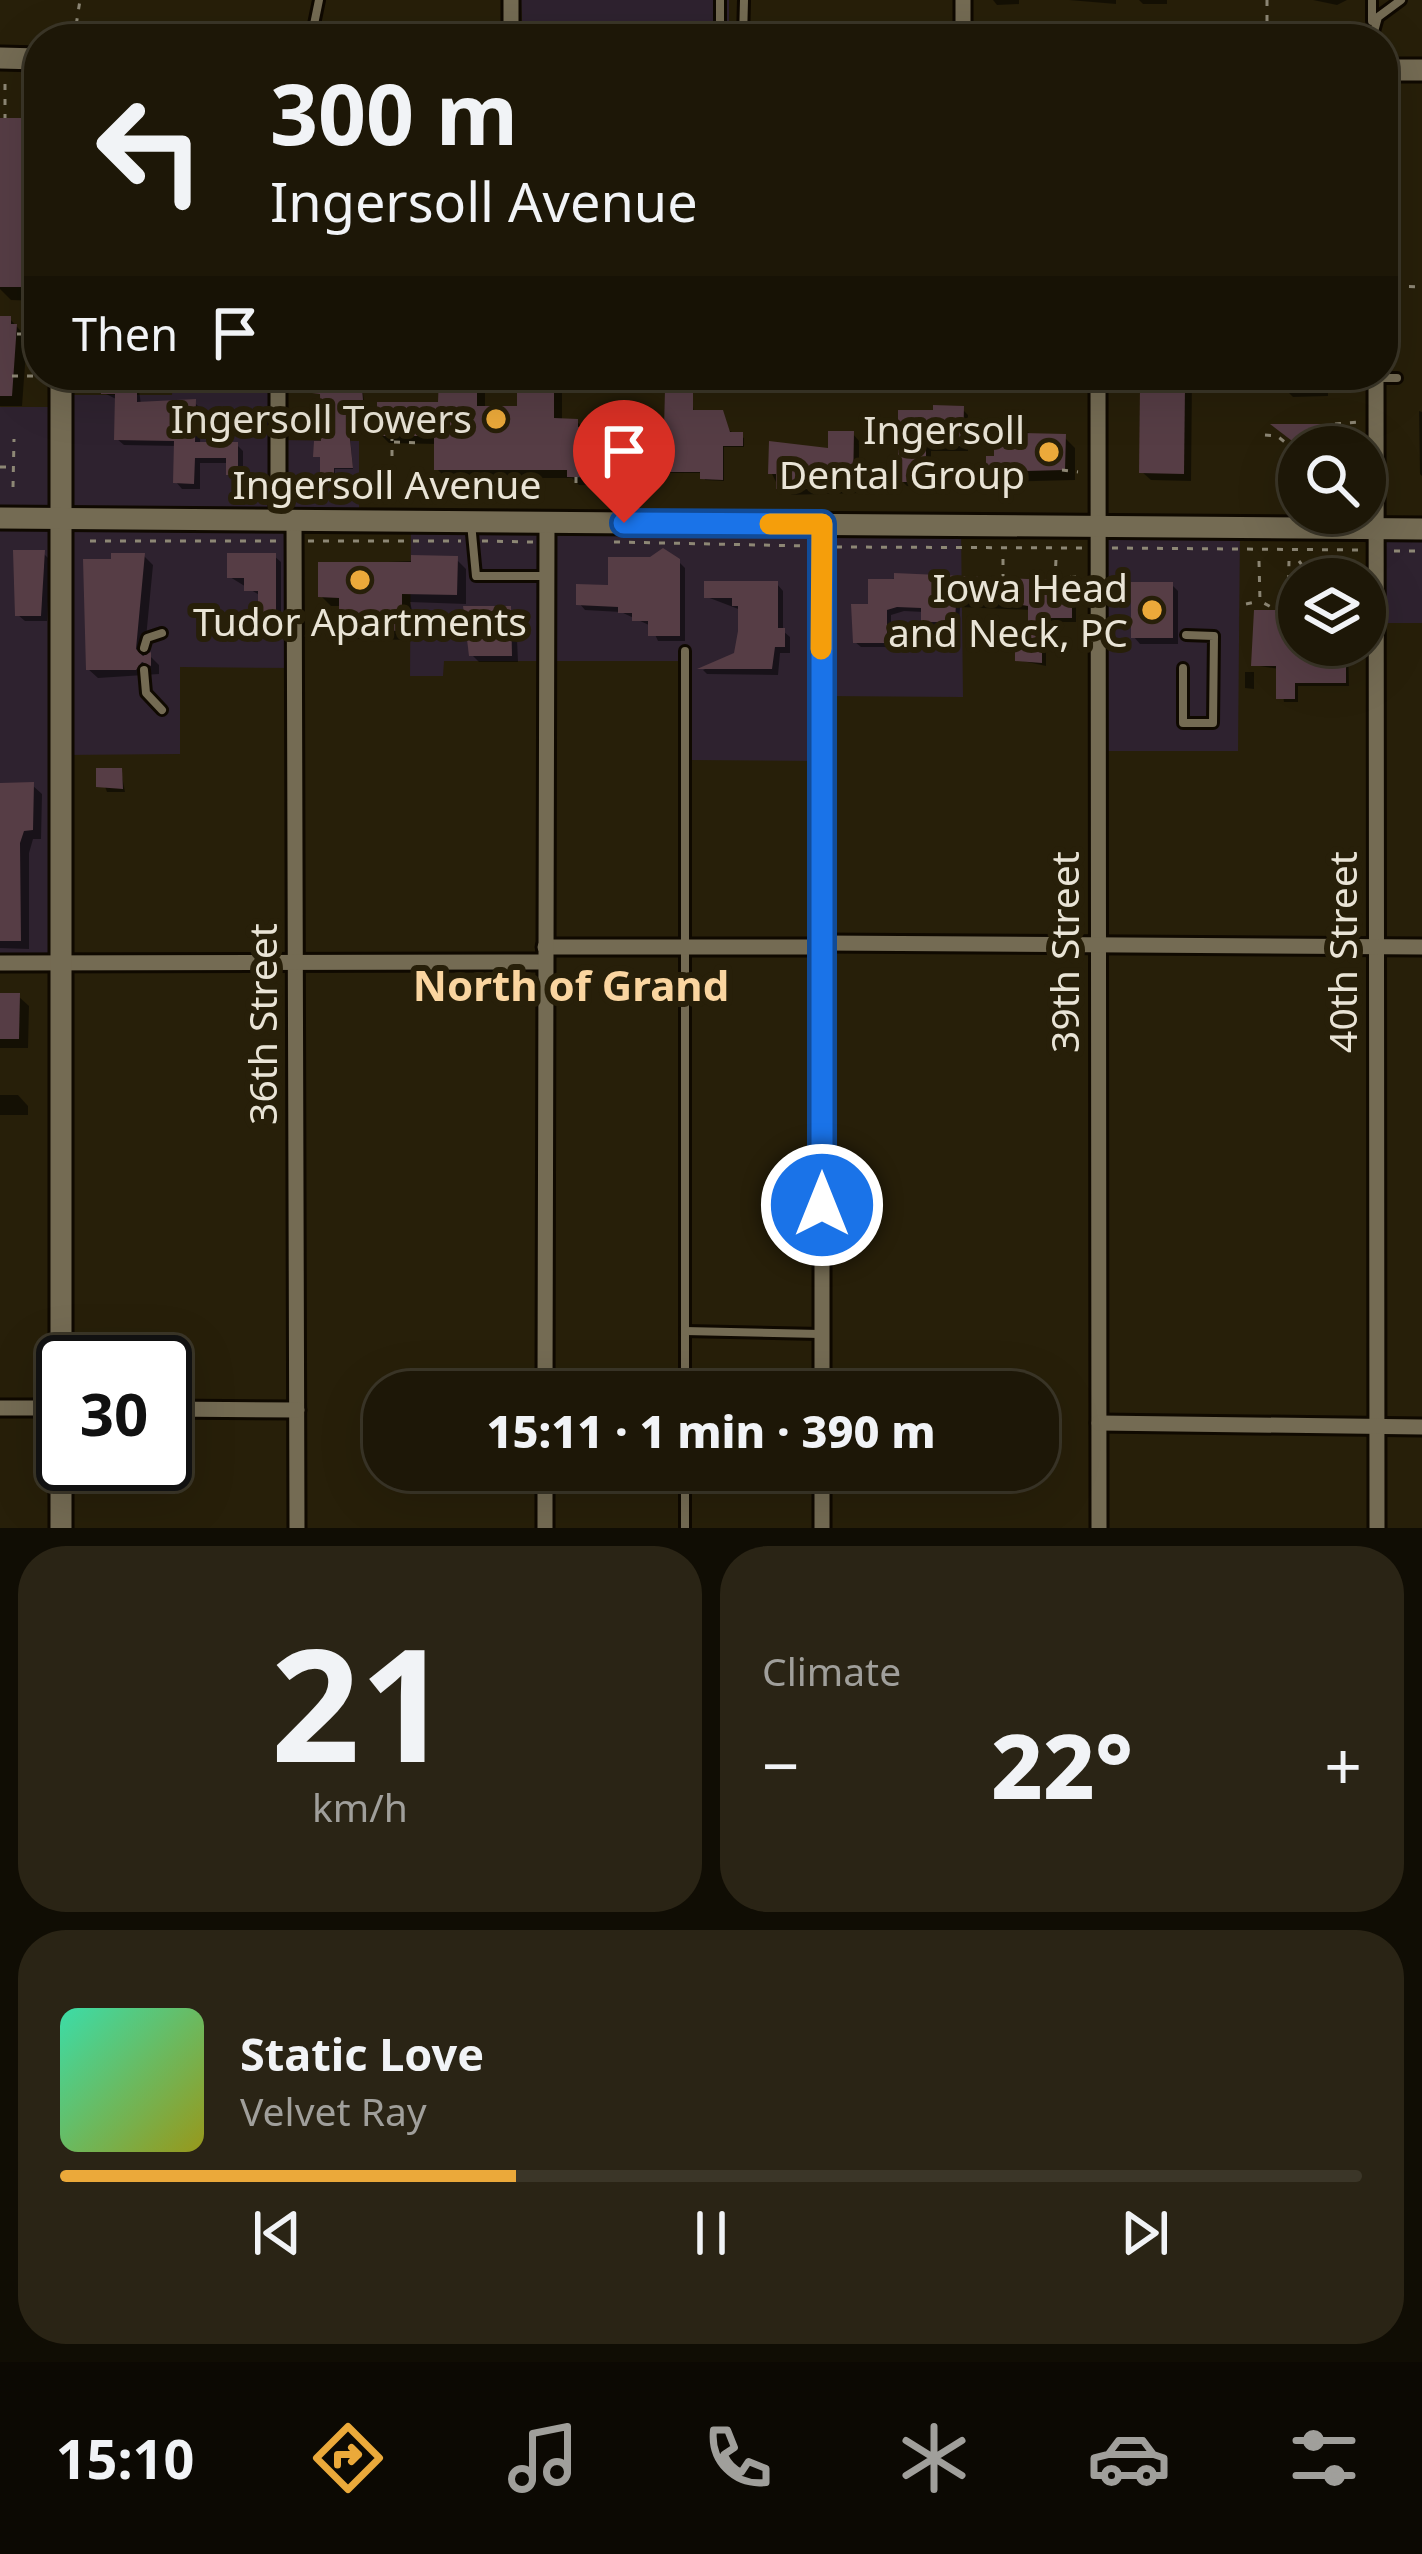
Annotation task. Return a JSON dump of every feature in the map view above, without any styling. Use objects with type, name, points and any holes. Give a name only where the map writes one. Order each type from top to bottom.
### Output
[{"type":"main road","points":[[62,1335],[62,519],[70,390]]},
{"type":"main road","name":"Ingersoll Avenue","points":[[0,518],[285,527],[392,521],[471,531],[541,532],[822,524],[1278,528]]},
{"type":"main road","name":"Ingersoll Avenue","points":[[1386,529],[1422,529]]},
{"type":"main road","points":[[61,1491],[61,1528]]},
{"type":"street","name":"36th Street","points":[[279,390],[296,961],[297,1528]]},
{"type":"street","name":"39th Street","points":[[1098,390],[1100,1528]]},
{"type":"street","name":"40th Street","points":[[1376,390],[1376,426]]},
{"type":"street","points":[[822,524],[822,1371]]},
{"type":"street","points":[[541,532],[546,576],[545,1371]]},
{"type":"street","name":"40th Street","points":[[1376,534],[1378,1528]]},
{"type":"street","points":[[0,963],[296,961],[822,945],[1422,947]]},
{"type":"street","points":[[0,1408],[36,1408]]},
{"type":"street","points":[[192,1409],[297,1410]]},
{"type":"street","points":[[1099,1423],[1422,1427]]},
{"type":"street","points":[[545,1491],[545,1528]]},
{"type":"street","points":[[822,1491],[822,1528]]},
{"type":"lane","points":[[1376,24],[1401,0]]},
{"type":"lane","points":[[471,531],[476,576],[546,576]]},
{"type":"lane","points":[[144,648],[147,638],[162,633]]},
{"type":"lane","points":[[1183,668],[1183,723],[1213,724],[1214,636],[1186,635]]},
{"type":"lane","points":[[685,651],[685,1371]]},
{"type":"lane","points":[[144,670],[146,694],[162,710]]},
{"type":"lane","points":[[685,1331],[822,1334]]},
{"type":"lane","points":[[685,1491],[685,1528]]},
{"type":"path","points":[[3,115],[5,84]]},
{"type":"path","points":[[16,334],[24,334]]},
{"type":"path","points":[[12,376],[24,376]]},
{"type":"path","points":[[1335,424],[1362,422]]},
{"type":"path","points":[[1265,435],[1278,437]]},
{"type":"path","points":[[13,487],[14,439]]},
{"type":"path","points":[[392,521],[392,439],[422,442]]},
{"type":"path","points":[[0,467],[14,467]]},
{"type":"path","points":[[1062,470],[1078,472]]},
{"type":"path","points":[[1006,473],[1006,495]]},
{"type":"path","points":[[576,477],[577,491]]},
{"type":"path","points":[[590,478],[591,491]]},
{"type":"path","points":[[90,541],[285,527]]},
{"type":"path","points":[[307,541],[471,531],[541,532]]},
{"type":"path","points":[[601,542],[812,546]]},
{"type":"path","points":[[833,547],[1091,549]]},
{"type":"path","points":[[1112,548],[1369,551]]},
{"type":"path","points":[[1390,551],[1422,551]]},
{"type":"path","points":[[993,574],[1003,577],[1003,559]]},
{"type":"path","points":[[1056,559],[1055,579],[1081,577]]},
{"type":"path","points":[[1259,561],[1260,601]]},
{"type":"path","points":[[1246,604],[1260,601],[1278,606]]},
{"type":"shaded area","points":[[521,0],[729,0],[729,24],[522,24]]},
{"type":"shaded area","points":[[172,390],[278,390],[279,440],[359,441],[359,521],[295,520],[294,668],[180,667],[180,754],[62,755],[61,963],[0,963],[0,407],[60,407],[61,395],[172,395]]},
{"type":"shaded area","points":[[411,521],[961,526],[963,697],[822,696],[821,761],[685,760],[684,661],[444,661],[443,676],[410,676]]},
{"type":"shaded area","points":[[1101,527],[1240,528],[1238,751],[1098,751]]},
{"type":"shaded area","points":[[1386,529],[1422,529],[1422,623],[1386,623],[1386,558],[1376,558],[1376,534],[1386,534]]},
{"type":"building","points":[[0,118],[24,118],[24,287],[0,287]]},
{"type":"building","points":[[0,316],[11,316],[11,324],[17,324],[12,396],[0,396]]},
{"type":"building","points":[[101,390],[137,390],[137,402],[196,399],[195,442],[238,442],[238,475],[226,475],[226,458],[195,458],[194,484],[173,483],[174,441],[114,440],[115,394],[101,394]]},
{"type":"building","points":[[362,390],[363,400],[346,400],[353,468],[334,468],[334,478],[320,478],[320,457],[313,457],[314,441],[321,441],[320,394],[312,393]]},
{"type":"building","name":"Ingersoll Towers","points":[[438,390],[477,390],[477,406],[517,406],[517,390],[554,390],[554,418],[578,419],[578,427],[615,427],[615,437],[621,437],[620,478],[567,477],[567,470],[434,470],[434,436],[377,436],[377,402],[438,402]]},
{"type":"building","points":[[665,390],[693,390],[693,410],[723,410],[730,432],[743,432],[743,446],[723,446],[723,480],[700,479],[700,472],[664,472],[664,456],[651,456],[652,428],[664,428]]},
{"type":"building","points":[[1140,390],[1185,390],[1184,474],[1139,473]]},
{"type":"building","points":[[933,405],[964,406],[963,446],[926,446],[926,482],[898,482],[898,410],[933,410]]},
{"type":"building","points":[[994,422],[1023,423],[1023,433],[1066,434],[1065,470],[986,472],[986,456],[994,456]]},
{"type":"building","points":[[1270,424],[1337,424],[1278,426],[1278,430]]},
{"type":"building","points":[[828,431],[854,431],[853,488],[776,489],[776,474],[768,474],[769,441],[828,448]]},
{"type":"building","points":[[663,548],[680,559],[680,636],[648,636],[648,621],[632,621],[632,613],[618,613],[618,607],[576,605],[576,584],[608,585],[608,557],[650,557]]},
{"type":"building","points":[[13,550],[45,550],[41,616],[15,616]]},
{"type":"building","points":[[111,553],[145,553],[136,649],[143,656],[151,652],[151,666],[142,662],[136,670],[86,670],[83,559],[111,559]]},
{"type":"building","points":[[227,553],[276,553],[276,617],[258,617],[258,591],[244,591],[244,578],[227,578]]},
{"type":"building","points":[[411,555],[458,556],[457,595],[402,594],[402,617],[411,617],[410,631],[339,630],[339,598],[318,597],[318,562],[411,562]]},
{"type":"building","points":[[894,573],[1072,581],[1072,618],[1042,618],[1042,663],[1015,661],[1015,634],[1028,634],[1028,606],[1011,603],[956,603],[955,622],[921,622],[921,608],[897,607],[887,610],[887,643],[853,643],[851,604],[868,604],[868,579],[894,579]]},
{"type":"building","points":[[704,581],[778,581],[778,628],[785,628],[785,647],[775,647],[772,669],[697,669],[734,653],[738,631],[738,606],[732,606],[732,598],[704,598]]},
{"type":"building","name":"Iowa Head and Neck, PC","points":[[1131,582],[1173,582],[1173,638],[1131,638]]},
{"type":"building","points":[[463,606],[511,606],[512,656],[469,656]]},
{"type":"building","points":[[1254,610],[1278,610],[1278,666],[1346,666],[1346,683],[1295,683],[1295,699],[1276,699],[1276,666],[1251,666]]},
{"type":"building","points":[[96,768],[122,768],[123,789],[96,787]]},
{"type":"building","points":[[34,782],[33,830],[24,831],[20,843],[21,941],[0,941],[0,783]]},
{"type":"building","points":[[0,993],[20,993],[19,1039],[0,1039]]},
{"type":"slow traffic","points":[[770,524],[822,524],[821,649]]},
{"type":"place","name":"Ingersoll Towers","points":[[496,419]]},
{"type":"place","name":"Ingersoll Dental Group","points":[[1049,452]]},
{"type":"place","name":"Tudor Apartments","points":[[360,580]]},
{"type":"place","name":"Iowa Head and Neck, PC","points":[[1152,610]]},
{"type":"district","name":"North of Grand","points":[[571,986]]},
{"type":"route","points":[[624,523],[822,524],[822,1205]]}]
